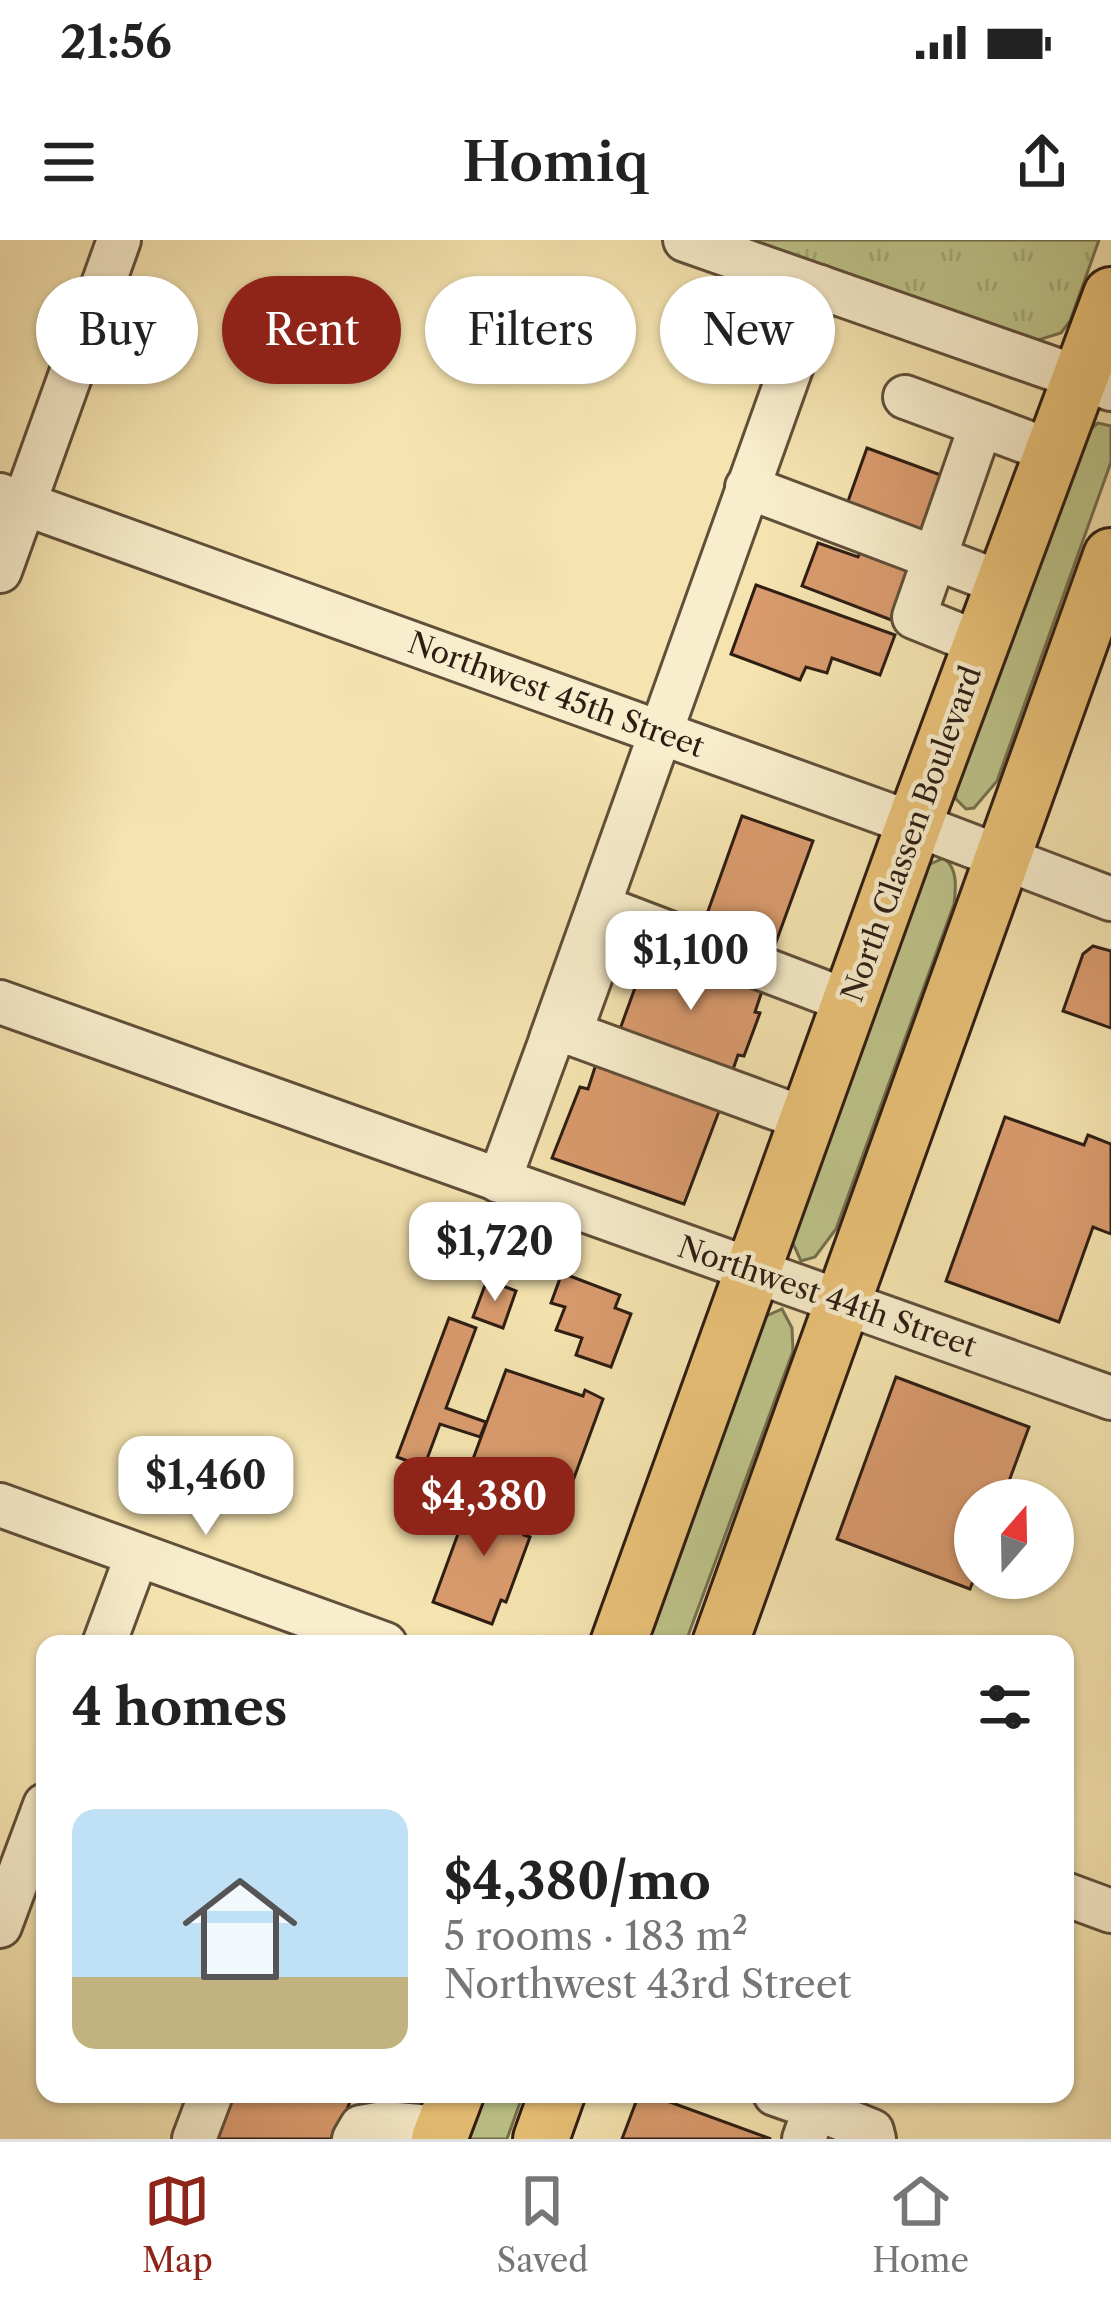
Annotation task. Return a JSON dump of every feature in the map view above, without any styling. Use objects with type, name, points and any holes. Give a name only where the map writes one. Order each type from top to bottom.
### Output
[{"type":"main road","name":"North Classen Boulevard","points":[[621,1635],[1053,452],[1096,384],[1111,295]]},
{"type":"main road","points":[[723,1635],[1111,556]]},
{"type":"main road","points":[[541,2139],[554,2103]]},
{"type":"street","points":[[0,571],[12,500],[119,240]]},
{"type":"street","points":[[685,240],[788,276]]},
{"type":"street","points":[[835,292],[1096,384]]},
{"type":"street","points":[[560,1036],[658,732],[785,384]]},
{"type":"street","points":[[905,397],[1053,452]]},
{"type":"street","points":[[981,425],[914,616],[981,644]]},
{"type":"street","points":[[747,487],[1004,584]]},
{"type":"street","name":"Northwest 45th Street","points":[[12,500],[1111,899]]},
{"type":"street","points":[[499,1181],[614,912],[850,1002]]},
{"type":"street","name":"Northwest 44th Street","points":[[0,1002],[1111,1398]]},
{"type":"street","points":[[560,1036],[808,1120]]},
{"type":"street","points":[[0,1505],[360,1635]]},
{"type":"street","points":[[107,1635],[137,1556]]},
{"type":"street","points":[[0,1927],[36,1829]]},
{"type":"street","points":[[1074,1897],[1111,1911]]},
{"type":"street","points":[[194,2139],[208,2103]]},
{"type":"street","points":[[786,2103],[810,2123],[872,2131],[874,2139]]},
{"type":"street","points":[[354,2139],[361,2127],[384,2122],[446,2120]]},
{"type":"green space","points":[[751,240],[1099,240],[1070,321],[1061,333],[1035,341]]},
{"type":"green space","points":[[1098,423],[1111,426],[1111,462],[997,781],[974,808],[966,809],[956,799],[954,778],[1082,436]]},
{"type":"green space","points":[[944,858],[954,873],[954,904],[836,1229],[815,1257],[801,1261],[791,1239],[928,865]]},
{"type":"green space","points":[[782,1309],[792,1328],[793,1351],[688,1635],[642,1635],[764,1317]]},
{"type":"green space","points":[[472,2103],[520,2103],[507,2139],[459,2139]]},
{"type":"building","points":[[867,448],[946,477],[920,547],[842,518]]},
{"type":"building","points":[[865,542],[918,562],[894,621],[802,586],[818,543],[858,557]]},
{"type":"building","points":[[756,585],[895,635],[880,675],[832,658],[827,673],[806,667],[800,680],[731,654]]},
{"type":"building","points":[[742,816],[813,841],[772,953],[702,928]]},
{"type":"building","points":[[651,944],[764,985],[755,1012],[760,1013],[729,1081],[616,1040]]},
{"type":"building","points":[[1093,946],[1111,951],[1111,1028],[1063,1011],[1083,954]]},
{"type":"building","points":[[597,1061],[721,1106],[684,1204],[552,1158],[580,1087],[588,1089]]},
{"type":"building","points":[[1005,1117],[1084,1145],[1088,1135],[1111,1144],[1111,1234],[1093,1227],[1059,1322],[946,1281]]},
{"type":"building","points":[[562,1273],[620,1295],[615,1308],[631,1314],[611,1367],[576,1355],[582,1338],[556,1330],[565,1307],[551,1303]]},
{"type":"building","points":[[487,1280],[516,1291],[503,1328],[473,1317]]},
{"type":"building","points":[[449,1318],[476,1328],[446,1408],[486,1422],[480,1437],[440,1424],[424,1467],[397,1457]]},
{"type":"building","points":[[506,1370],[603,1399],[567,1497],[551,1494],[554,1486],[473,1459]]},
{"type":"building","points":[[896,1377],[1029,1427],[1010,1479],[954,1479],[954,1583],[837,1539]]},
{"type":"building","points":[[473,1493],[533,1514],[524,1535],[530,1537],[506,1602],[501,1600],[492,1624],[433,1602]]},
{"type":"building","points":[[230,2103],[350,2103],[339,2130],[344,2139],[217,2139]]},
{"type":"building","points":[[636,2103],[673,2103],[771,2139],[622,2139]]}]
